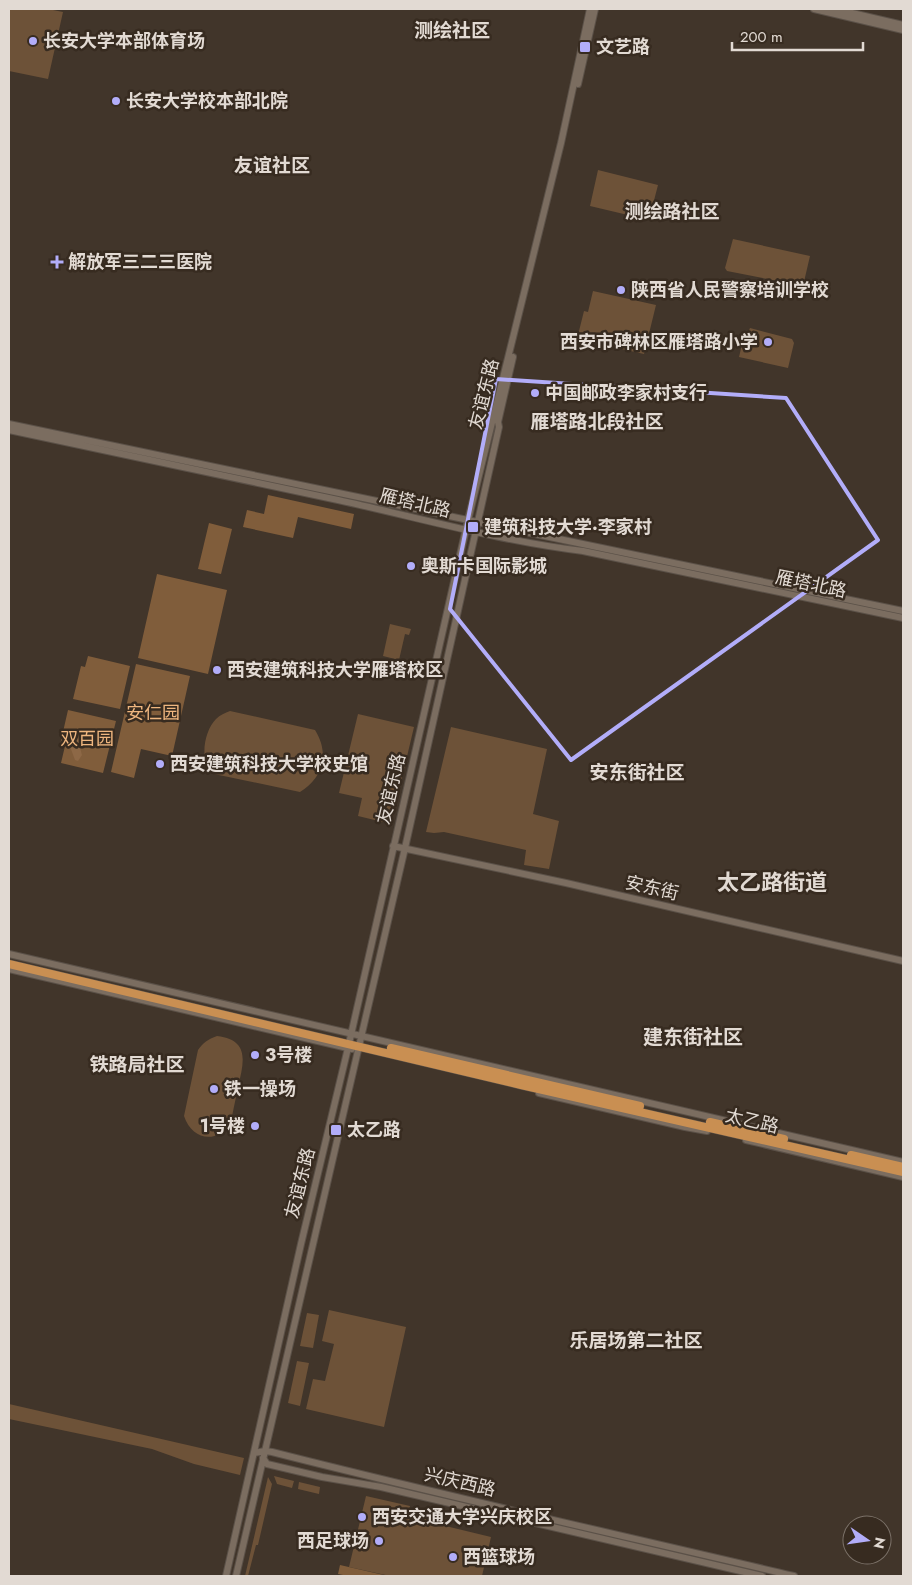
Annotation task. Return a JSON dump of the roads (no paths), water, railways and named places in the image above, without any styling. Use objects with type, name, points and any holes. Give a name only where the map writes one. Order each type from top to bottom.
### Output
[{"type":"main road","name":"友谊东路","points":[[226,1576],[468,520],[561,143],[590,9]]},
{"type":"main road","name":"友谊东路","points":[[236,1576],[405,848],[499,427],[498,422],[595,9]]},
{"type":"main road","points":[[814,9],[903,30]]},
{"type":"main road","points":[[835,9],[903,25]]},
{"type":"main road","name":"雁塔北路","points":[[9,424],[903,611]]},
{"type":"main road","name":"雁塔北路","points":[[9,430],[259,483],[475,532],[542,546],[583,551],[903,618]]},
{"type":"main road","name":"安东街","points":[[393,846],[566,883],[903,961]]},
{"type":"main road","points":[[9,954],[350,1041]]},
{"type":"main road","name":"太乙路","points":[[9,960],[350,1041]]},
{"type":"main road","name":"太乙路","points":[[9,964],[903,1167]]},
{"type":"main road","points":[[9,970],[350,1041]]},
{"type":"main road","points":[[360,1043],[903,1162]]},
{"type":"main road","points":[[360,1043],[903,1177]]},
{"type":"main road","name":"太乙路","points":[[360,1043],[521,1085],[903,1172]]},
{"type":"main road","points":[[254,1454],[265,1451]]},
{"type":"main road","name":"兴庆西路","points":[[265,1451],[364,1476],[794,1576]]},
{"type":"main road","name":"兴庆西路","points":[[263,1458],[267,1464],[322,1477],[381,1487],[762,1576]]},
{"type":"place","name":"长安大学本部体育场","points":[[33,41]]},
{"type":"place","name":"文艺路","points":[[585,47]]},
{"type":"place","name":"长安大学校本部北院","points":[[116,101]]},
{"type":"place","name":"解放军三二三医院","points":[[57,262]]},
{"type":"place","name":"陕西省人民警察培训学校","points":[[621,290]]},
{"type":"place","name":"西安市碑林区雁塔路小学","points":[[768,342]]},
{"type":"place","name":"中国邮政李家村支行","points":[[535,393]]},
{"type":"place","name":"建筑科技大学·李家村","points":[[473,527]]},
{"type":"place","name":"奥斯卡国际影城","points":[[411,566]]},
{"type":"place","name":"西安建筑科技大学雁塔校区","points":[[217,670]]},
{"type":"place","name":"西安建筑科技大学校史馆","points":[[160,764]]},
{"type":"place","name":"3号楼","points":[[255,1055]]},
{"type":"place","name":"铁一操场","points":[[214,1089]]},
{"type":"place","name":"1号楼","points":[[255,1126]]},
{"type":"place","name":"太乙路","points":[[336,1130]]},
{"type":"place","name":"西安交通大学兴庆校区","points":[[362,1517]]},
{"type":"place","name":"西足球场","points":[[379,1541]]},
{"type":"place","name":"西篮球场","points":[[453,1557]]},
{"type":"district","name":"测绘社区","points":[[452,30]]},
{"type":"district","name":"友谊社区","points":[[272,165]]},
{"type":"district","name":"测绘路社区","points":[[672,211]]},
{"type":"district","name":"雁塔路北段社区","points":[[597,421]]},
{"type":"district","name":"安东街社区","points":[[637,772]]},
{"type":"district","name":"太乙路街道","points":[[772,882]]},
{"type":"district","name":"建东街社区","points":[[693,1037]]},
{"type":"district","name":"铁路局社区","points":[[137,1064]]},
{"type":"district","name":"乐居场第二社区","points":[[636,1340]]},
{"type":"park label","name":"安仁园","points":[[153,713]]},
{"type":"park label","name":"双百园","points":[[87,739]]}]
